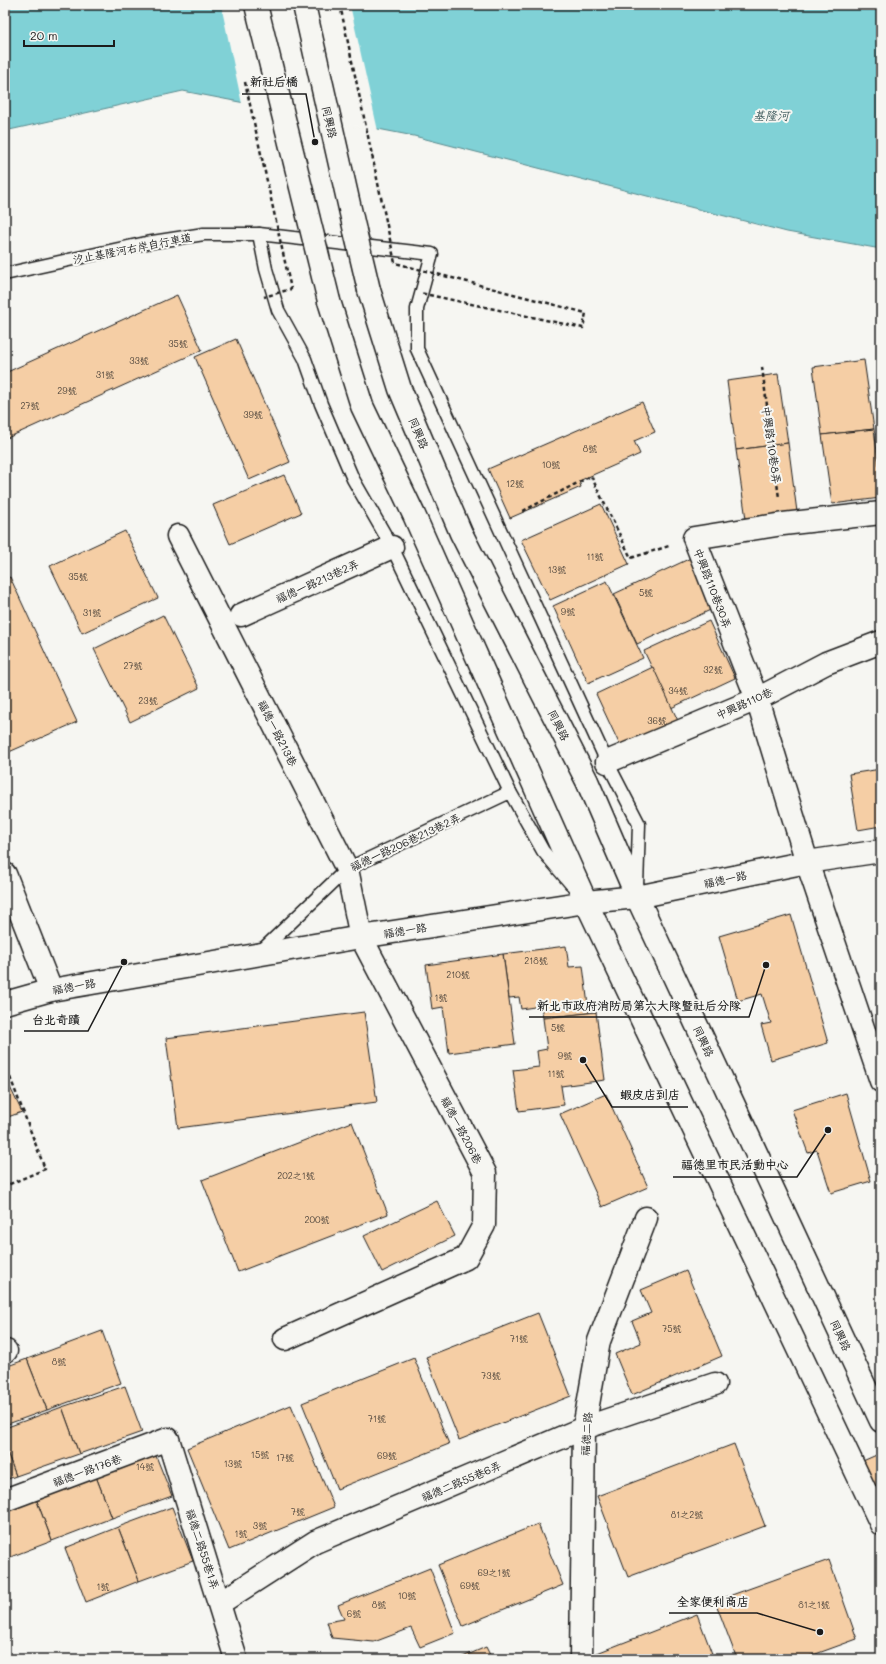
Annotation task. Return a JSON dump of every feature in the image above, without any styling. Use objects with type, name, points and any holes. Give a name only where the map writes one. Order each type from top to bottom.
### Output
[{"type":"street","points":[[256,5],[329,301],[362,406],[417,522],[586,902],[881,1524]]},
{"type":"street","name":"同興路","points":[[304,5],[369,290],[400,389],[462,533],[587,781],[637,898],[881,1421]]},
{"type":"street","points":[[694,538],[783,524],[881,513]]},
{"type":"street","name":"福德一路213巷","points":[[178,536],[347,869],[361,937]]},
{"type":"street","name":"中興路110巷30弄","points":[[694,538],[757,699]]},
{"type":"street","name":"福德一路213巷2弄","points":[[241,615],[392,547]]},
{"type":"street","name":"中興路110巷","points":[[607,762],[757,699],[826,663],[881,642]]},
{"type":"street","points":[[757,699],[807,862],[881,1081]]},
{"type":"street","name":"福德一路","points":[[5,1002],[51,990],[361,937],[586,902],[637,898],[807,862],[881,851]]},
{"type":"street","points":[[5,874],[51,990]]},
{"type":"street","name":"福德一路206巷","points":[[285,1339],[466,1258],[484,1225],[485,1173],[361,937]]},
{"type":"street","name":"福德二路","points":[[581,1659],[584,1428],[598,1341],[646,1218]]},
{"type":"street","name":"福德二路55巷6弄","points":[[220,1603],[315,1542],[584,1428],[715,1384]]},
{"type":"street","name":"福德二路55巷1弄","points":[[168,1439],[220,1603],[236,1659]]},
{"type":"street","name":"福德一路176巷","points":[[5,1500],[168,1439]]},
{"type":"lane","name":"汐止基隆河右岸自行車道","points":[[5,274],[146,243],[204,234],[260,234],[432,254],[420,293]]},
{"type":"lane","points":[[260,234],[266,270],[278,310],[305,359],[321,404],[353,478],[392,547],[510,792],[543,851],[586,902]]},
{"type":"lane","points":[[420,293],[417,309],[417,349],[607,762],[639,824],[637,898]]},
{"type":"lane","name":"福德一路206巷213巷2弄","points":[[256,955],[347,869],[510,792]]},
{"type":"path","points":[[340,5],[395,264],[586,313],[583,328],[420,293]]},
{"type":"path","points":[[244,74],[291,289],[264,297]]},
{"type":"path","name":"中興路110巷8弄","points":[[762,367],[783,524]]},
{"type":"path","name":"中興路110巷30弄","points":[[523,511],[591,476],[631,558],[694,538]]},
{"type":"path","points":[[5,1064],[45,1169],[5,1186]]},
{"type":"water","name":"基隆河","points":[[5,5],[881,5],[881,249],[787,232],[414,136],[183,91],[5,131]]},
{"type":"pier","points":[[221,5],[350,5],[378,131],[242,104]]},
{"type":"building","points":[[177,295],[202,350],[5,439],[5,373]]},
{"type":"building","points":[[236,339],[290,462],[249,480],[195,357]]},
{"type":"building","points":[[864,360],[874,429],[822,435],[813,367]]},
{"type":"building","points":[[778,374],[788,443],[736,450],[727,381]]},
{"type":"building","points":[[877,381],[881,381],[881,416]]},
{"type":"building","points":[[642,402],[655,432],[634,441],[640,454],[579,481],[581,487],[510,518],[488,469]]},
{"type":"building","points":[[874,429],[881,482],[881,498],[832,504],[822,435]]},
{"type":"building","points":[[788,443],[797,512],[746,519],[736,450]]},
{"type":"building","points":[[284,475],[301,513],[230,544],[213,505]]},
{"type":"building","points":[[601,504],[629,564],[550,600],[521,540]]},
{"type":"building","points":[[125,531],[158,598],[82,633],[50,566]]},
{"type":"building","points":[[695,556],[719,606],[637,644],[614,594]]},
{"type":"building","points":[[10,577],[77,722],[9,752],[5,743],[5,579]]},
{"type":"building","points":[[607,581],[643,658],[588,683],[553,606]]},
{"type":"building","points":[[163,615],[199,688],[130,722],[94,649]]},
{"type":"building","points":[[709,621],[735,678],[671,708],[644,651]]},
{"type":"building","points":[[653,667],[680,725],[623,752],[596,694]]},
{"type":"building","points":[[881,769],[881,826],[858,830],[849,774]]},
{"type":"building","points":[[791,915],[828,1043],[771,1060],[761,1025],[771,1023],[762,994],[738,1001],[719,936]]},
{"type":"building","points":[[566,946],[569,967],[583,966],[589,1013],[543,1018],[541,1006],[521,1009],[519,997],[509,998],[503,954]]},
{"type":"building","points":[[503,954],[515,1044],[449,1053],[443,1007],[432,1009],[426,965]]},
{"type":"building","points":[[364,1012],[377,1102],[178,1128],[166,1038]]},
{"type":"building","points":[[596,1012],[605,1080],[561,1086],[564,1105],[519,1111],[513,1070],[539,1067],[537,1051],[547,1049],[543,1018]]},
{"type":"building","points":[[5,1077],[22,1112],[5,1118]]},
{"type":"building","points":[[846,1093],[871,1181],[831,1193],[817,1150],[808,1153],[792,1110]]},
{"type":"building","points":[[606,1094],[648,1187],[602,1207],[560,1114]]},
{"type":"building","points":[[352,1122],[388,1214],[238,1272],[202,1180]]},
{"type":"building","points":[[437,1201],[455,1236],[382,1272],[364,1236]]},
{"type":"building","points":[[686,1271],[722,1356],[632,1395],[615,1354],[641,1343],[632,1321],[651,1313],[641,1290]]},
{"type":"building","points":[[538,1313],[571,1396],[459,1440],[426,1357]]},
{"type":"building","points":[[102,1331],[121,1383],[47,1410],[27,1359]]},
{"type":"building","points":[[414,1358],[449,1444],[337,1489],[302,1403]]},
{"type":"building","points":[[27,1359],[47,1410],[5,1425],[5,1367]]},
{"type":"building","points":[[125,1386],[142,1432],[79,1454],[62,1407]]},
{"type":"building","points":[[291,1405],[334,1507],[229,1550],[187,1448]]},
{"type":"building","points":[[62,1407],[79,1454],[16,1476],[5,1447],[5,1428]]},
{"type":"building","points":[[734,1444],[765,1526],[628,1577],[597,1496]]},
{"type":"building","points":[[5,1447],[16,1476],[5,1480]]},
{"type":"building","points":[[154,1451],[172,1496],[112,1518],[95,1474]]},
{"type":"building","points":[[881,1453],[881,1517],[856,1464]]},
{"type":"building","points":[[95,1474],[112,1518],[52,1541],[35,1496]]},
{"type":"building","points":[[35,1496],[52,1541],[5,1559],[5,1508]]},
{"type":"building","points":[[172,1507],[193,1561],[139,1581],[118,1527]]},
{"type":"building","points":[[538,1524],[563,1585],[463,1626],[438,1565]]},
{"type":"building","points":[[118,1527],[139,1581],[86,1602],[65,1548]]},
{"type":"building","points":[[829,1560],[857,1639],[802,1659],[737,1659],[715,1601]]},
{"type":"building","points":[[430,1568],[455,1633],[420,1647],[411,1628],[374,1642],[332,1638],[327,1622],[344,1619],[338,1605]]},
{"type":"building","points":[[697,1614],[714,1659],[593,1659],[592,1655]]},
{"type":"building","points":[[486,1647],[492,1659],[458,1659]]},
{"type":"place","name":"新社后橋","points":[[315,142]]},
{"type":"place","name":"台北奇蹟","points":[[124,962]]},
{"type":"place","name":"新北市政府消防局第六大隊暨社后分隊","points":[[766,965]]},
{"type":"place","name":"蝦皮店到店","points":[[583,1060]]},
{"type":"place","name":"福德里市民活動中心","points":[[828,1130]]},
{"type":"place","name":"全家便利商店","points":[[820,1632]]}]
